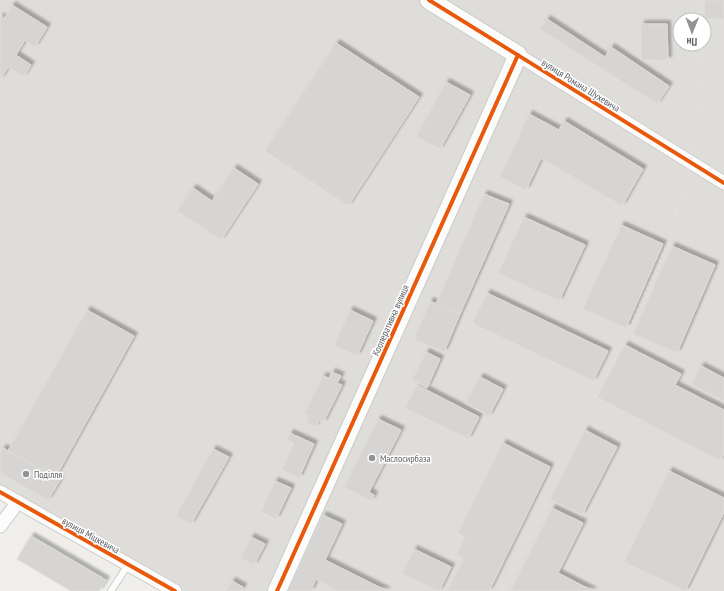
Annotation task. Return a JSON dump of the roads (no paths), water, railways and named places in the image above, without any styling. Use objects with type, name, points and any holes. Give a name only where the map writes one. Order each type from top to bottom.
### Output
[{"type":"street","name":"вулиця Романа Шухевича","points":[[429,0],[724,183]]},
{"type":"street","name":"Кооперативна вулиця","points":[[277,591],[518,55]]},
{"type":"street","name":"вулиця Міцкевича","points":[[0,492],[175,591]]},
{"type":"street","points":[[0,526],[18,502]]},
{"type":"lane","points":[[111,591],[128,565]]},
{"type":"railway","points":[[698,0],[699,12]]},
{"type":"railway","points":[[501,591],[626,336],[668,245],[692,154],[701,89],[701,52]]},
{"type":"place","name":"Маслосирбаза","points":[[372,458]]},
{"type":"place","name":"Поділля","points":[[26,474]]}]
